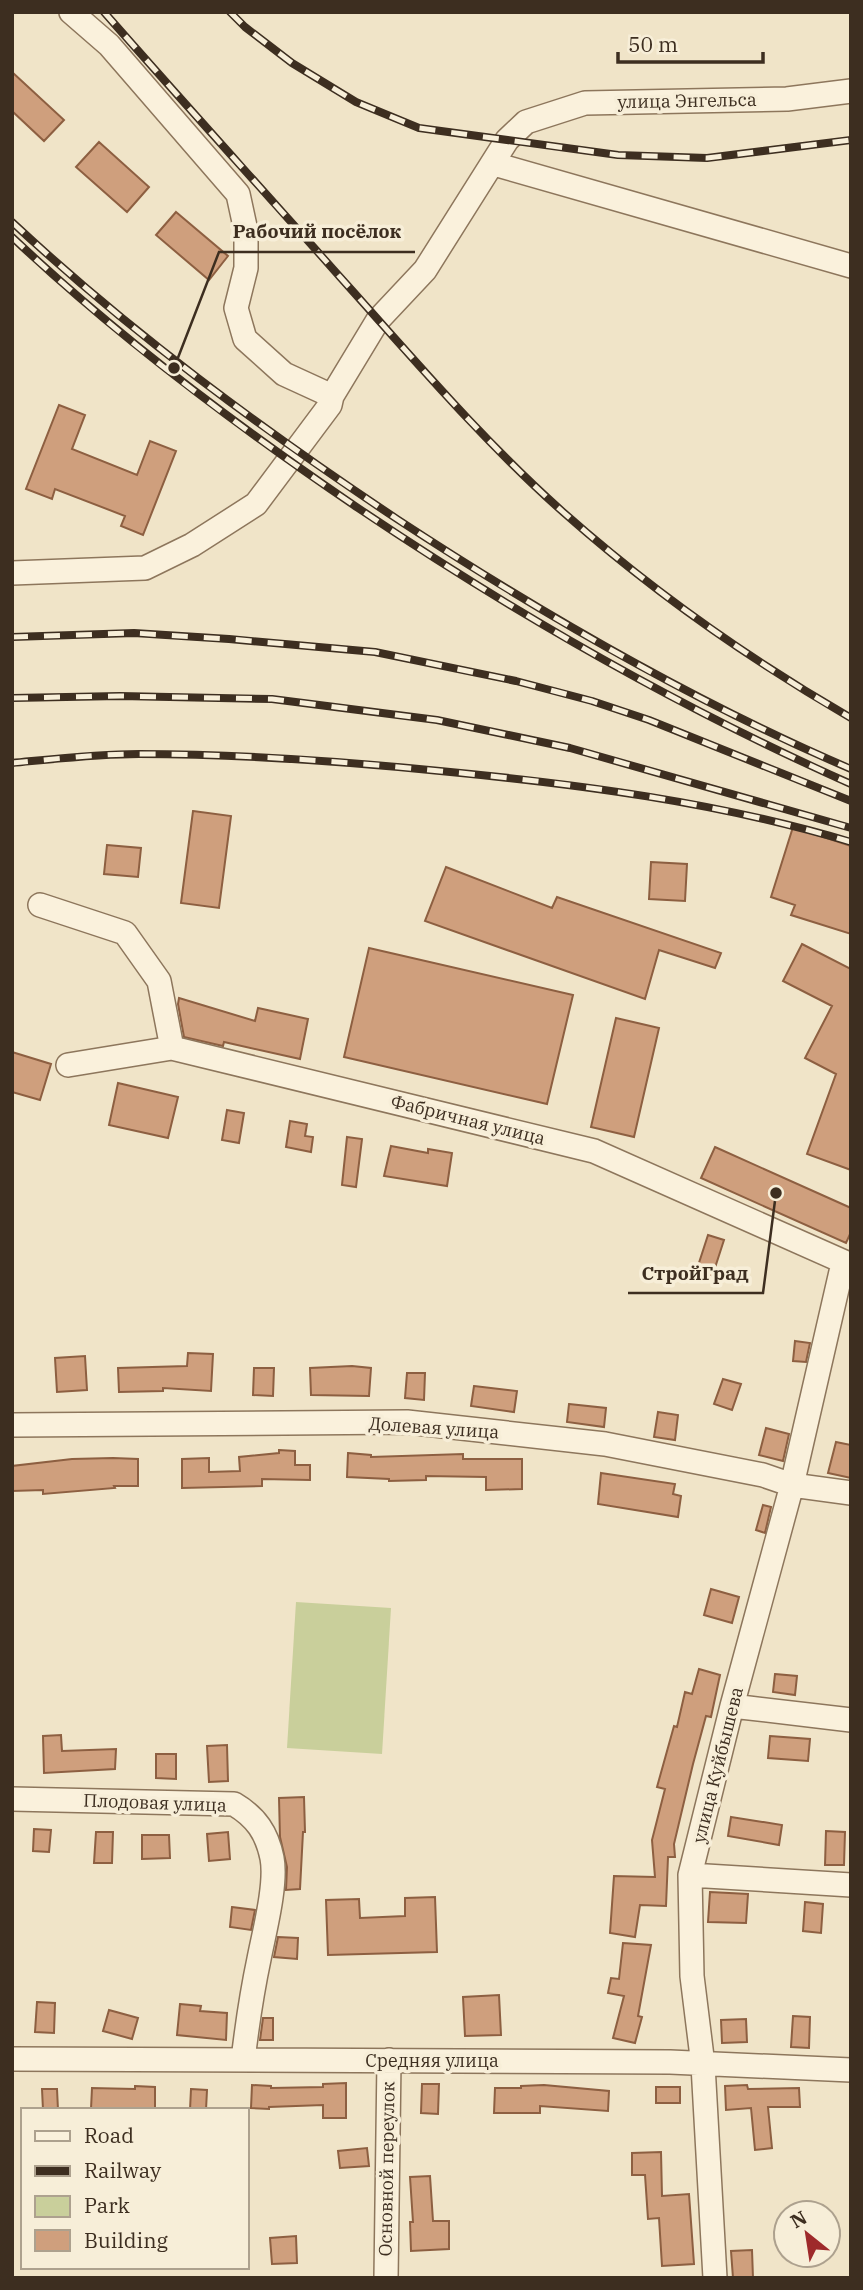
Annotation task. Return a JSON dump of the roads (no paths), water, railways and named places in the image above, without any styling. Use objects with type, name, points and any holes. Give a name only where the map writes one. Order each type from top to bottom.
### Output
[{"type":"street","points":[[71,12],[109,45],[238,194],[246,231],[246,268],[236,308],[245,339],[284,374],[332,396]]},
{"type":"street","name":"улица Энгельса","points":[[494,164],[507,140],[526,122],[585,103],[788,99],[851,91]]},
{"type":"street","points":[[12,573],[145,568],[192,545],[256,504],[330,405],[332,396],[378,320],[425,271],[494,164],[851,266]]},
{"type":"street","points":[[40,905],[125,933],[159,981],[172,1048]]},
{"type":"street","name":"Фабричная улица","points":[[68,1065],[172,1048],[594,1151],[847,1264]]},
{"type":"street","name":"улица Куйбышева","points":[[715,2278],[703,2065],[692,1976],[690,1875],[847,1264]]},
{"type":"street","name":"Долевая улица","points":[[12,1425],[407,1422],[606,1444],[763,1475],[792,1485],[851,1493]]},
{"type":"street","points":[[732,1706],[851,1720]]},
{"type":"street","name":"Плодовая улица","points":[[12,1799],[234,1804],[249,1812],[264,1830],[273,1861],[269,1912],[250,2003],[243,2060]]},
{"type":"street","points":[[690,1875],[851,1885]]},
{"type":"street","name":"Средняя улица","points":[[12,2059],[670,2062],[851,2070]]},
{"type":"street","name":"Основной переулок","points":[[386,2278],[388,2060]]},
{"type":"railway","points":[[104,12],[421,368],[533,485],[596,541],[666,596],[775,672],[851,718]]},
{"type":"railway","points":[[230,12],[292,63],[356,102],[419,128],[618,155],[707,158],[851,140]]},
{"type":"railway","points":[[12,222],[103,303],[151,341],[247,415],[397,519],[507,589],[619,654],[733,715],[851,769]]},
{"type":"railway","points":[[12,237],[94,310],[180,380],[313,477],[417,547],[537,621],[660,691],[851,784]]},
{"type":"railway","points":[[12,637],[134,633],[375,652],[516,681],[592,701],[649,720],[851,801]]},
{"type":"railway","points":[[12,698],[120,696],[272,699],[437,720],[570,748],[851,828]]},
{"type":"railway","points":[[12,763],[107,755],[177,754],[402,767],[647,796],[750,816],[851,842]]},
{"type":"place","name":"Рабочий посёлок","points":[[174,368]]},
{"type":"place","name":"СтройГрад","points":[[776,1193]]}]
